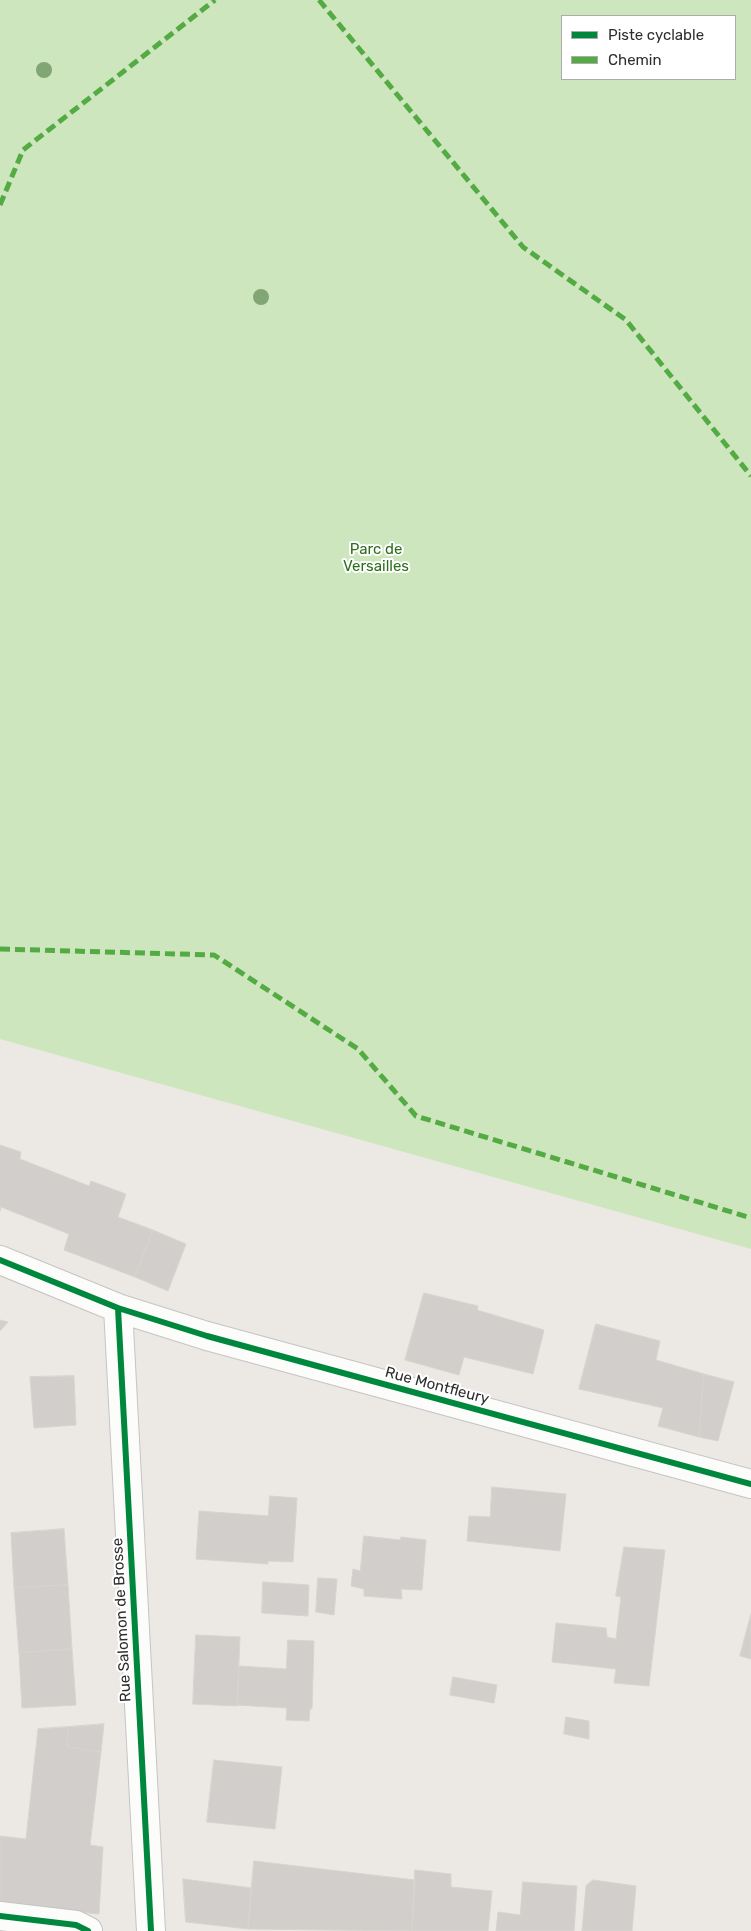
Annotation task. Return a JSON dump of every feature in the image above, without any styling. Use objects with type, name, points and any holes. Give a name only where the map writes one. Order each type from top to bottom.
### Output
[{"type":"street","name":"Rue Montfleury","points":[[0,1260],[118,1308],[208,1336],[751,1484]]},
{"type":"street","name":"Rue Salomon de Brosse","points":[[118,1308],[151,1931]]},
{"type":"street","points":[[0,1916],[76,1925],[88,1931]]},
{"type":"green space","name":"Parc de Versailles","points":[[0,0],[751,0],[751,1249],[0,1039]]},
{"type":"building","points":[[0,1145],[21,1152],[20,1159],[89,1186],[91,1181],[126,1194],[118,1217],[153,1230],[135,1277],[64,1250],[69,1234],[1,1207],[0,1211]]},
{"type":"building","points":[[153,1230],[186,1244],[168,1291],[135,1277]]},
{"type":"building","points":[[424,1293],[478,1306],[477,1310],[544,1330],[533,1374],[464,1357],[459,1375],[405,1360]]},
{"type":"building","points":[[0,1320],[8,1322],[0,1331]]},
{"type":"building","points":[[596,1324],[660,1341],[656,1360],[704,1374],[699,1437],[658,1426],[663,1408],[579,1389]]},
{"type":"building","points":[[704,1374],[734,1382],[718,1441],[699,1437]]},
{"type":"building","points":[[74,1376],[76,1425],[34,1428],[30,1377]]},
{"type":"building","points":[[492,1487],[566,1494],[560,1551],[467,1541],[469,1516],[490,1517]]},
{"type":"building","points":[[270,1496],[297,1498],[293,1562],[268,1561],[268,1564],[196,1559],[199,1511],[268,1516]]},
{"type":"building","points":[[64,1529],[68,1585],[14,1588],[11,1533]]},
{"type":"building","points":[[364,1536],[400,1540],[401,1537],[426,1540],[422,1590],[401,1589],[402,1599],[364,1596],[364,1589],[351,1586],[353,1569],[360,1571]]},
{"type":"building","points":[[624,1547],[665,1550],[649,1686],[614,1683],[616,1669],[552,1662],[556,1623],[606,1628],[607,1637],[616,1639],[621,1597],[616,1596]]},
{"type":"building","points":[[318,1578],[337,1579],[334,1615],[316,1612]]},
{"type":"building","points":[[263,1582],[309,1585],[308,1616],[262,1613]]},
{"type":"building","points":[[68,1585],[72,1649],[19,1653],[14,1588]]},
{"type":"building","points":[[751,1614],[751,1659],[740,1656]]},
{"type":"building","points":[[196,1635],[240,1637],[237,1706],[193,1704]]},
{"type":"building","points":[[288,1640],[314,1641],[312,1709],[310,1708],[309,1721],[286,1720],[287,1708],[237,1705],[239,1666],[286,1669]]},
{"type":"building","points":[[72,1649],[76,1705],[22,1708],[19,1653]]},
{"type":"building","points":[[453,1677],[497,1685],[494,1703],[450,1695]]},
{"type":"building","points":[[566,1717],[589,1721],[589,1739],[564,1734]]},
{"type":"building","points":[[104,1724],[101,1752],[67,1747],[68,1727]]},
{"type":"building","points":[[68,1727],[67,1747],[101,1752],[90,1845],[103,1847],[99,1914],[0,1904],[0,1836],[26,1839],[38,1729]]},
{"type":"building","points":[[214,1760],[282,1767],[275,1829],[207,1822]]},
{"type":"building","points":[[254,1861],[415,1880],[412,1931],[248,1929]]},
{"type":"building","points":[[415,1870],[451,1874],[451,1887],[492,1891],[488,1931],[412,1931]]},
{"type":"building","points":[[183,1879],[252,1888],[248,1929],[186,1922]]},
{"type":"building","points":[[593,1880],[636,1886],[632,1931],[582,1931],[586,1886]]},
{"type":"building","points":[[523,1882],[577,1886],[574,1931],[496,1931],[498,1912],[520,1915]]},
{"type":"marked path","points":[[0,205],[23,150],[215,0]]},
{"type":"marked path","points":[[319,0],[523,247],[626,320],[751,476]]},
{"type":"marked path","points":[[0,949],[214,955],[358,1049],[416,1116],[751,1218]]},
{"type":"cycle path","points":[[0,1260],[118,1308],[207,1336],[751,1484]]},
{"type":"cycle path","points":[[118,1308],[151,1931]]},
{"type":"cycle path","points":[[0,1916],[76,1925],[88,1931]]}]
